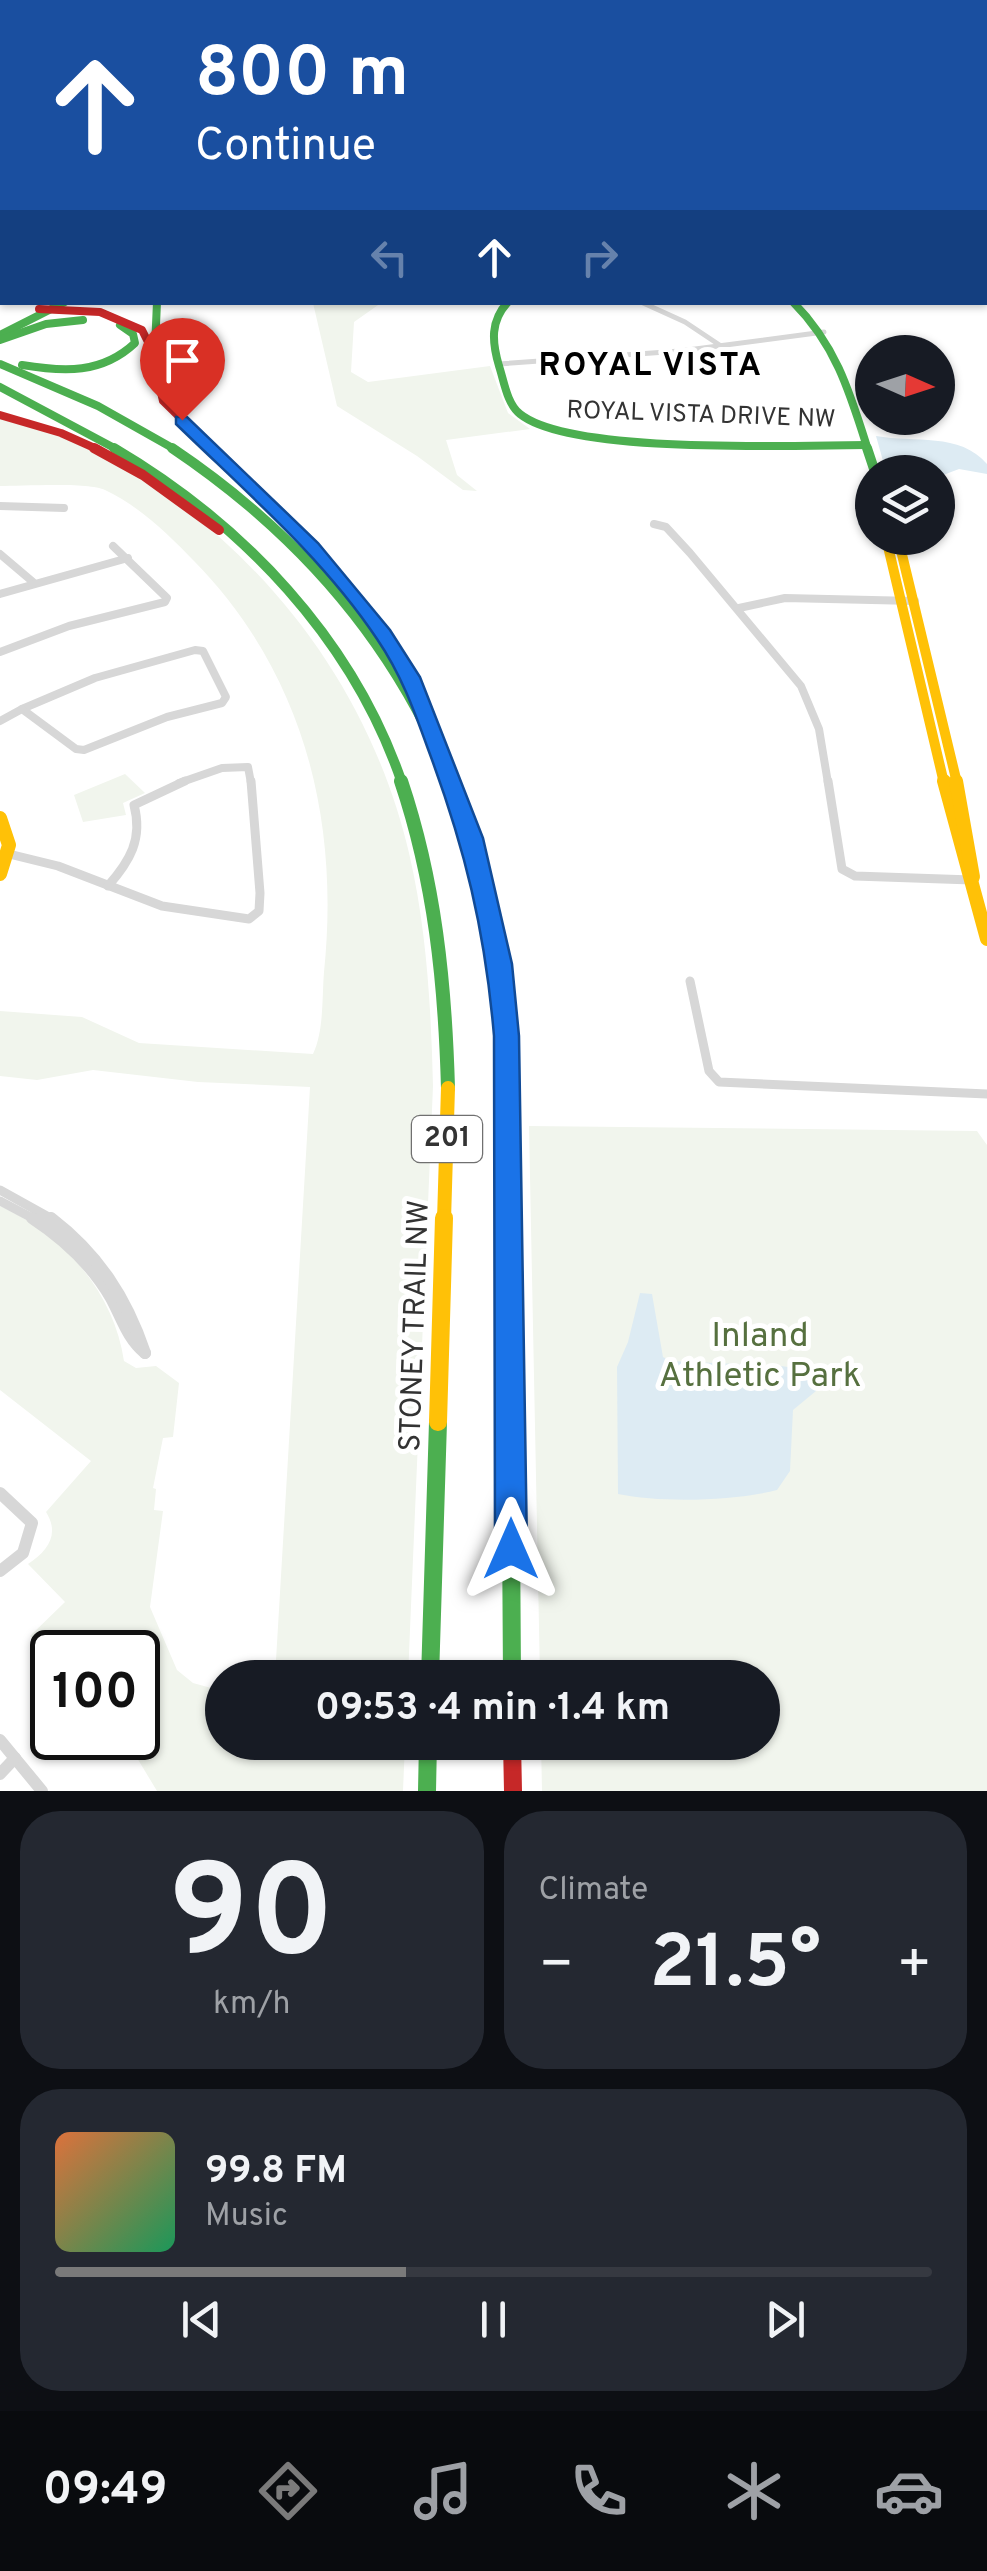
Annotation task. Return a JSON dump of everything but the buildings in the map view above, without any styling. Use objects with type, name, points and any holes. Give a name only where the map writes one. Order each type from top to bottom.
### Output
[{"type":"main road","points":[[150,356],[155,349],[157,305]]},
{"type":"main road","points":[[495,320],[505,305]]},
{"type":"main road","points":[[495,320],[514,305]]},
{"type":"main road","points":[[787,305],[824,332]]},
{"type":"main road","points":[[796,305],[824,332],[845,364],[869,455]]},
{"type":"main road","points":[[0,334],[53,306],[110,315],[132,322],[146,334],[152,379],[163,400],[340,578],[411,677],[414,693]]},
{"type":"main road","points":[[0,334],[85,320],[120,326],[132,334],[135,343],[118,359],[86,369],[44,369],[0,361]]},
{"type":"main road","name":"ROYAL VISTA DRIVE NW","points":[[495,320],[491,332],[517,413],[534,426],[562,436],[616,441],[866,444]]},
{"type":"main road","name":"201","points":[[0,361],[123,417],[192,458],[253,503],[330,578],[376,635],[414,693],[451,776],[472,838],[500,964],[510,1140],[512,1660]]},
{"type":"main road","name":"STONEY TRAIL NW","points":[[0,387],[108,438],[168,476],[230,526],[298,596],[353,676],[395,763],[426,866],[442,956],[448,1092],[431,1660]]},
{"type":"main road","points":[[0,415],[57,428],[112,455],[196,512],[284,591],[298,596]]},
{"type":"main road","points":[[892,555],[908,600]]},
{"type":"main road","points":[[901,555],[958,840],[987,939]]},
{"type":"main road","points":[[0,818],[11,839],[10,854],[0,874]]},
{"type":"main road","points":[[427,1791],[428,1760]]},
{"type":"main road","points":[[512,1760],[512,1791]]},
{"type":"street","points":[[648,305],[685,322],[720,346]]},
{"type":"street","points":[[499,364],[720,346],[824,332]]},
{"type":"street","points":[[0,520],[4,506],[64,508]]},
{"type":"street","points":[[654,524],[666,527],[792,671],[814,713],[842,869],[855,876],[972,880]]},
{"type":"street","points":[[0,652],[69,626],[165,602],[167,598],[113,546]]},
{"type":"street","points":[[0,554],[33,582]]},
{"type":"street","points":[[0,594],[128,558]]},
{"type":"street","points":[[739,608],[786,598],[908,600]]},
{"type":"street","points":[[0,721],[21,709],[96,676],[195,650],[203,651],[226,696],[222,704],[166,717],[84,750],[76,749],[21,709]]},
{"type":"street","points":[[10,854],[52,862],[108,886],[161,906],[208,916],[249,919],[258,911],[259,830],[248,767],[238,764],[222,769],[134,805],[140,824],[138,844],[126,866],[108,886]]},
{"type":"street","points":[[690,981],[709,1071],[720,1082],[987,1094]]},
{"type":"street","points":[[0,1190],[50,1215],[93,1253],[124,1297],[145,1353],[131,1343],[114,1303],[82,1259],[42,1222],[0,1202]]},
{"type":"street","points":[[0,1494],[32,1523],[23,1553],[0,1571]]},
{"type":"street","points":[[0,1740],[36,1789]]},
{"type":"street","points":[[0,1774],[15,1758]]},
{"type":"green space","points":[[313,305],[378,305],[354,322],[351,372],[368,382],[490,366],[508,413],[530,429],[446,440],[457,475],[477,491],[463,490],[337,406]]},
{"type":"green space","points":[[0,416],[81,441],[176,502],[224,541],[267,584],[306,632],[340,682],[369,736],[392,793],[420,911],[433,1086],[409,1660],[276,1660],[310,1087],[198,1082],[93,1070],[37,1080],[0,1076],[0,1011],[82,1017],[139,1043],[313,1054],[321,1025],[326,858],[306,750],[263,650],[232,604],[164,531],[105,490],[71,485],[0,486]]},
{"type":"green space","points":[[125,774],[145,793],[123,803],[126,815],[83,822],[74,795]]},
{"type":"green space","name":"Inland Athletic Park","points":[[529,1126],[977,1131],[987,1145],[987,1791],[542,1791],[541,1760],[780,1760],[780,1660],[540,1660]]},
{"type":"green space","points":[[0,1206],[45,1232],[82,1268],[109,1312],[124,1361],[136,1368],[156,1366],[179,1383],[173,1437],[163,1438],[153,1488],[154,1510],[163,1511],[150,1607],[160,1630],[36,1630],[65,1602],[28,1564],[50,1541],[52,1528],[46,1512],[91,1461],[0,1390]]},
{"type":"green space","points":[[160,1630],[177,1670],[193,1683],[205,1686],[205,1760],[404,1760],[403,1791],[157,1791],[138,1760],[160,1760]]},
{"type":"shaded area","points":[[876,436],[950,443],[976,454],[987,464],[987,474],[955,471],[955,455],[881,455]]},
{"type":"shaded area","points":[[640,1293],[652,1294],[663,1357],[671,1361],[823,1372],[816,1391],[793,1410],[790,1471],[777,1490],[698,1500],[618,1494],[617,1367],[628,1342]]},
{"type":"traffic: fast","points":[[0,335],[59,305]]},
{"type":"traffic: fast","points":[[155,348],[157,305]]},
{"type":"traffic: fast","points":[[505,305],[494,331],[509,398],[519,414],[543,426],[629,441],[866,445]]},
{"type":"traffic: fast","points":[[796,305],[812,321],[838,360],[870,455]]},
{"type":"traffic: fast","points":[[0,340],[46,324],[83,320]]},
{"type":"traffic: fast","points":[[22,365],[68,370],[111,362],[135,343],[133,334],[120,325]]},
{"type":"traffic: fast","points":[[0,364],[86,400],[162,440],[221,480],[275,526],[324,576],[368,631],[406,690],[439,753],[466,820]]},
{"type":"traffic: fast","points":[[0,387],[144,465],[207,511],[264,563],[315,621],[358,686],[393,758],[427,869],[442,962],[448,1088]]},
{"type":"traffic: fast","points":[[508,1070],[512,1660]]},
{"type":"traffic: fast","points":[[431,1660],[438,1422]]},
{"type":"traffic: fast","points":[[427,1791],[428,1760]]},
{"type":"traffic: slow","points":[[890,555],[958,841],[987,939]]},
{"type":"traffic: slow","points":[[902,555],[938,692],[974,866],[973,877]]},
{"type":"traffic: slow","points":[[0,818],[9,845],[0,874]]},
{"type":"traffic: slow","points":[[438,1422],[448,1088]]},
{"type":"traffic: jam","points":[[39,309],[100,312],[142,330],[149,340],[163,401],[316,551]]},
{"type":"traffic: jam","points":[[0,415],[61,433],[116,459],[219,530]]},
{"type":"traffic: jam","points":[[466,820],[484,881],[496,944],[508,1070]]},
{"type":"traffic: jam","points":[[512,1760],[513,1791]]},
{"type":"district","name":"ROYAL VISTA","points":[[651,367]]},
{"type":"route","points":[[182,420],[312,546],[368,612],[411,677],[472,838],[500,964],[506,1036],[511,1549]]}]
